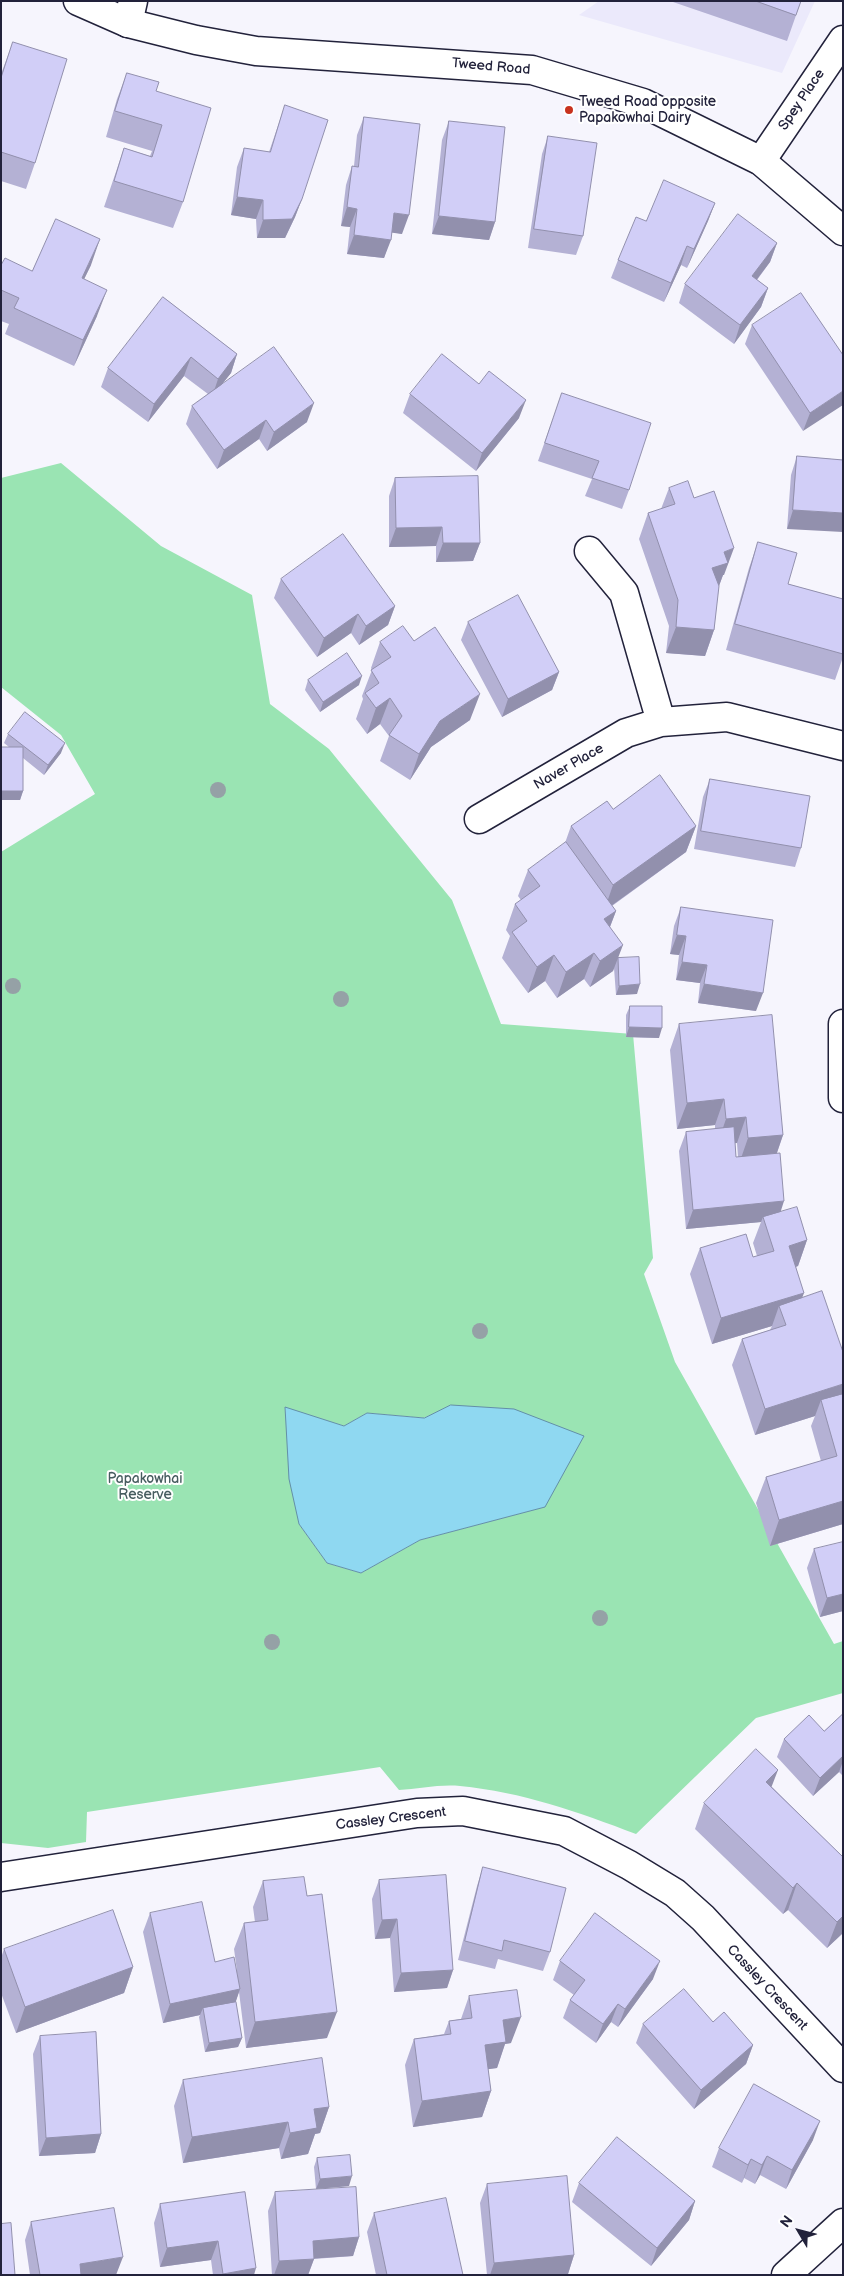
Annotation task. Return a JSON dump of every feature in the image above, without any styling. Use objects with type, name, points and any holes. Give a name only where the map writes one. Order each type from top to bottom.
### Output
[{"type":"street","name":"Tweed Road","points":[[78,1],[131,12],[196,40],[256,51],[532,70],[643,103],[761,161],[843,231]]},
{"type":"street","name":"Spey Place","points":[[761,161],[843,40]]},
{"type":"street","points":[[589,551],[624,593],[661,722]]},
{"type":"street","name":"Naver Place","points":[[479,819],[626,733],[661,722],[727,717],[843,746]]},
{"type":"street","points":[[843,1024],[843,1098]]},
{"type":"street","name":"Cassley Crescent","points":[[1,1877],[417,1813],[463,1811],[564,1831],[629,1865],[676,1893],[703,1918],[843,2068]]},
{"type":"street","points":[[786,2275],[843,2223]]},
{"type":"shaded area","points":[[599,1],[815,1],[782,73],[579,15]]},
{"type":"green space","name":"Papakowhai Reserve","points":[[61,463],[161,546],[252,595],[270,704],[329,749],[452,900],[501,1024],[633,1034],[653,1258],[644,1274],[675,1362],[834,1644],[843,1641],[843,1693],[756,1718],[636,1834],[550,1804],[506,1793],[460,1786],[437,1786],[399,1790],[380,1767],[87,1812],[86,1842],[48,1848],[1,1843],[1,852],[95,794],[61,735],[1,687],[1,478]],"holes":[[[452,1405],[544,1507],[420,1540],[361,1573],[327,1563],[299,1524],[285,1408],[344,1426],[367,1413],[424,1418]]]},
{"type":"water","points":[[451,1405],[514,1409],[584,1436],[545,1507],[420,1540],[361,1573],[327,1563],[299,1524],[289,1479],[285,1407],[344,1426],[367,1413],[424,1418]]},
{"type":"building","points":[[756,1],[801,1],[796,15]]},
{"type":"building","points":[[13,42],[67,59],[35,163],[1,152],[1,78]]},
{"type":"building","points":[[127,73],[159,82],[156,91],[211,108],[183,202],[114,181],[124,148],[152,157],[162,125],[115,111]]},
{"type":"building","points":[[285,105],[328,120],[302,199],[292,219],[263,220],[263,200],[237,197],[244,148],[270,152]]},
{"type":"building","points":[[364,117],[420,124],[409,215],[394,213],[391,240],[354,235],[357,209],[347,207],[352,166],[358,167]]},
{"type":"building","points":[[449,121],[505,127],[495,222],[439,216]]},
{"type":"building","points":[[548,136],[597,143],[583,236],[534,229]]},
{"type":"building","points":[[664,180],[715,203],[694,249],[687,246],[671,283],[618,260],[636,217],[646,221]]},
{"type":"building","points":[[738,214],[777,243],[752,276],[768,288],[740,325],[685,284]]},
{"type":"building","points":[[56,219],[100,239],[82,278],[107,290],[83,340],[14,308],[19,298],[1,290],[1,265],[5,258],[32,271]]},
{"type":"building","points":[[801,293],[843,355],[843,391],[810,413],[752,325]]},
{"type":"building","points":[[163,297],[237,354],[218,379],[191,357],[154,404],[108,368]]},
{"type":"building","points":[[274,347],[314,403],[274,432],[266,420],[224,450],[192,406]]},
{"type":"building","points":[[442,354],[479,384],[489,371],[526,400],[482,453],[410,394]]},
{"type":"building","points":[[562,393],[651,423],[629,490],[592,478],[599,461],[545,443]]},
{"type":"building","points":[[797,456],[843,460],[843,513],[793,510]]},
{"type":"building","points":[[478,476],[480,543],[443,543],[442,527],[396,528],[395,478]]},
{"type":"building","points":[[688,481],[694,498],[714,491],[734,548],[724,552],[728,563],[712,568],[719,586],[714,630],[676,627],[678,600],[648,513],[675,504],[669,488]]},
{"type":"building","points":[[343,534],[395,606],[366,626],[358,614],[324,638],[281,579]]},
{"type":"building","points":[[758,542],[797,553],[788,584],[843,599],[843,654],[735,624]]},
{"type":"building","points":[[518,595],[559,672],[508,699],[468,622]]},
{"type":"building","points":[[403,626],[414,641],[435,627],[480,694],[440,721],[419,754],[389,735],[402,716],[390,698],[376,708],[365,693],[379,683],[371,670],[391,657],[380,642]]},
{"type":"building","points":[[347,653],[362,676],[323,702],[308,680]]},
{"type":"building","points":[[25,712],[65,743],[48,765],[8,734]]},
{"type":"building","points":[[1,747],[23,747],[23,791],[1,791]]},
{"type":"building","points":[[660,775],[696,826],[613,885],[571,826],[607,801],[613,809]]},
{"type":"building","points":[[710,779],[810,796],[801,848],[701,831]]},
{"type":"building","points":[[566,842],[616,911],[604,919],[623,945],[600,961],[594,953],[566,972],[554,955],[537,967],[512,932],[527,921],[515,904],[540,886],[528,870]]},
{"type":"building","points":[[681,907],[773,920],[763,993],[704,984],[707,965],[682,962],[686,936],[677,935]]},
{"type":"building","points":[[639,957],[640,984],[619,986],[618,958]]},
{"type":"building","points":[[630,1006],[662,1006],[662,1028],[629,1027]]},
{"type":"building","points":[[772,1015],[783,1135],[748,1138],[746,1117],[726,1119],[724,1099],[687,1103],[679,1024]]},
{"type":"building","points":[[734,1127],[736,1157],[780,1153],[784,1201],[693,1210],[686,1132]]},
{"type":"building","points":[[797,1207],[807,1240],[789,1246],[804,1293],[721,1318],[700,1248],[746,1234],[753,1257],[774,1251],[763,1217]]},
{"type":"building","points":[[822,1291],[843,1352],[843,1384],[765,1409],[742,1339],[786,1325],[779,1306]]},
{"type":"building","points":[[843,1394],[843,1501],[779,1520],[766,1477],[837,1456],[821,1400]]},
{"type":"building","points":[[843,1542],[843,1594],[827,1598],[814,1549]]},
{"type":"building","points":[[843,1714],[843,1756],[820,1778],[784,1739],[809,1715],[824,1731]]},
{"type":"building","points":[[756,1749],[778,1770],[766,1782],[843,1857],[843,1916],[837,1922],[797,1883],[793,1888],[704,1803]]},
{"type":"building","points":[[483,1867],[566,1888],[550,1952],[504,1940],[502,1951],[465,1941]]},
{"type":"building","points":[[446,1875],[453,1970],[401,1973],[397,1919],[382,1920],[379,1880]]},
{"type":"building","points":[[304,1877],[307,1896],[322,1894],[337,2012],[255,2022],[244,1923],[268,1920],[263,1881]]},
{"type":"building","points":[[202,1902],[215,1962],[234,1957],[240,1989],[170,2004],[150,1913]]},
{"type":"building","points":[[113,1910],[133,1967],[25,2007],[4,1949]]},
{"type":"building","points":[[595,1913],[660,1961],[625,2009],[618,2004],[603,2024],[570,2000],[585,1980],[560,1961]]},
{"type":"building","points":[[684,1989],[713,2022],[724,2012],[753,2045],[701,2090],[643,2024]]},
{"type":"building","points":[[517,1990],[521,2017],[503,2020],[506,2042],[485,2045],[491,2091],[422,2101],[414,2039],[451,2034],[449,2021],[472,2018],[469,1996]]},
{"type":"building","points":[[236,2002],[242,2038],[209,2043],[203,2008]]},
{"type":"building","points":[[96,2032],[101,2134],[46,2138],[40,2036]]},
{"type":"building","points":[[322,2058],[329,2107],[314,2109],[317,2128],[290,2133],[288,2122],[192,2137],[183,2080]]},
{"type":"building","points":[[754,2084],[820,2121],[792,2170],[767,2156],[762,2165],[751,2159],[748,2165],[719,2148]]},
{"type":"building","points":[[617,2137],[695,2201],[657,2248],[579,2183]]},
{"type":"building","points":[[350,2155],[352,2176],[320,2179],[317,2158]]},
{"type":"building","points":[[567,2176],[574,2255],[494,2263],[487,2184]]},
{"type":"building","points":[[356,2187],[359,2237],[313,2241],[314,2259],[279,2261],[275,2192]]},
{"type":"building","points":[[245,2192],[256,2268],[223,2274],[218,2241],[167,2248],[160,2204]]},
{"type":"building","points":[[446,2198],[463,2275],[387,2275],[374,2213]]},
{"type":"building","points":[[114,2208],[123,2257],[80,2264],[81,2275],[40,2275],[31,2222]]},
{"type":"building","points":[[11,2223],[15,2275],[1,2275],[1,2224]]},
{"type":"place","name":"Tweed Road opposite Papakowhai Dairy","points":[[569,110]]}]
